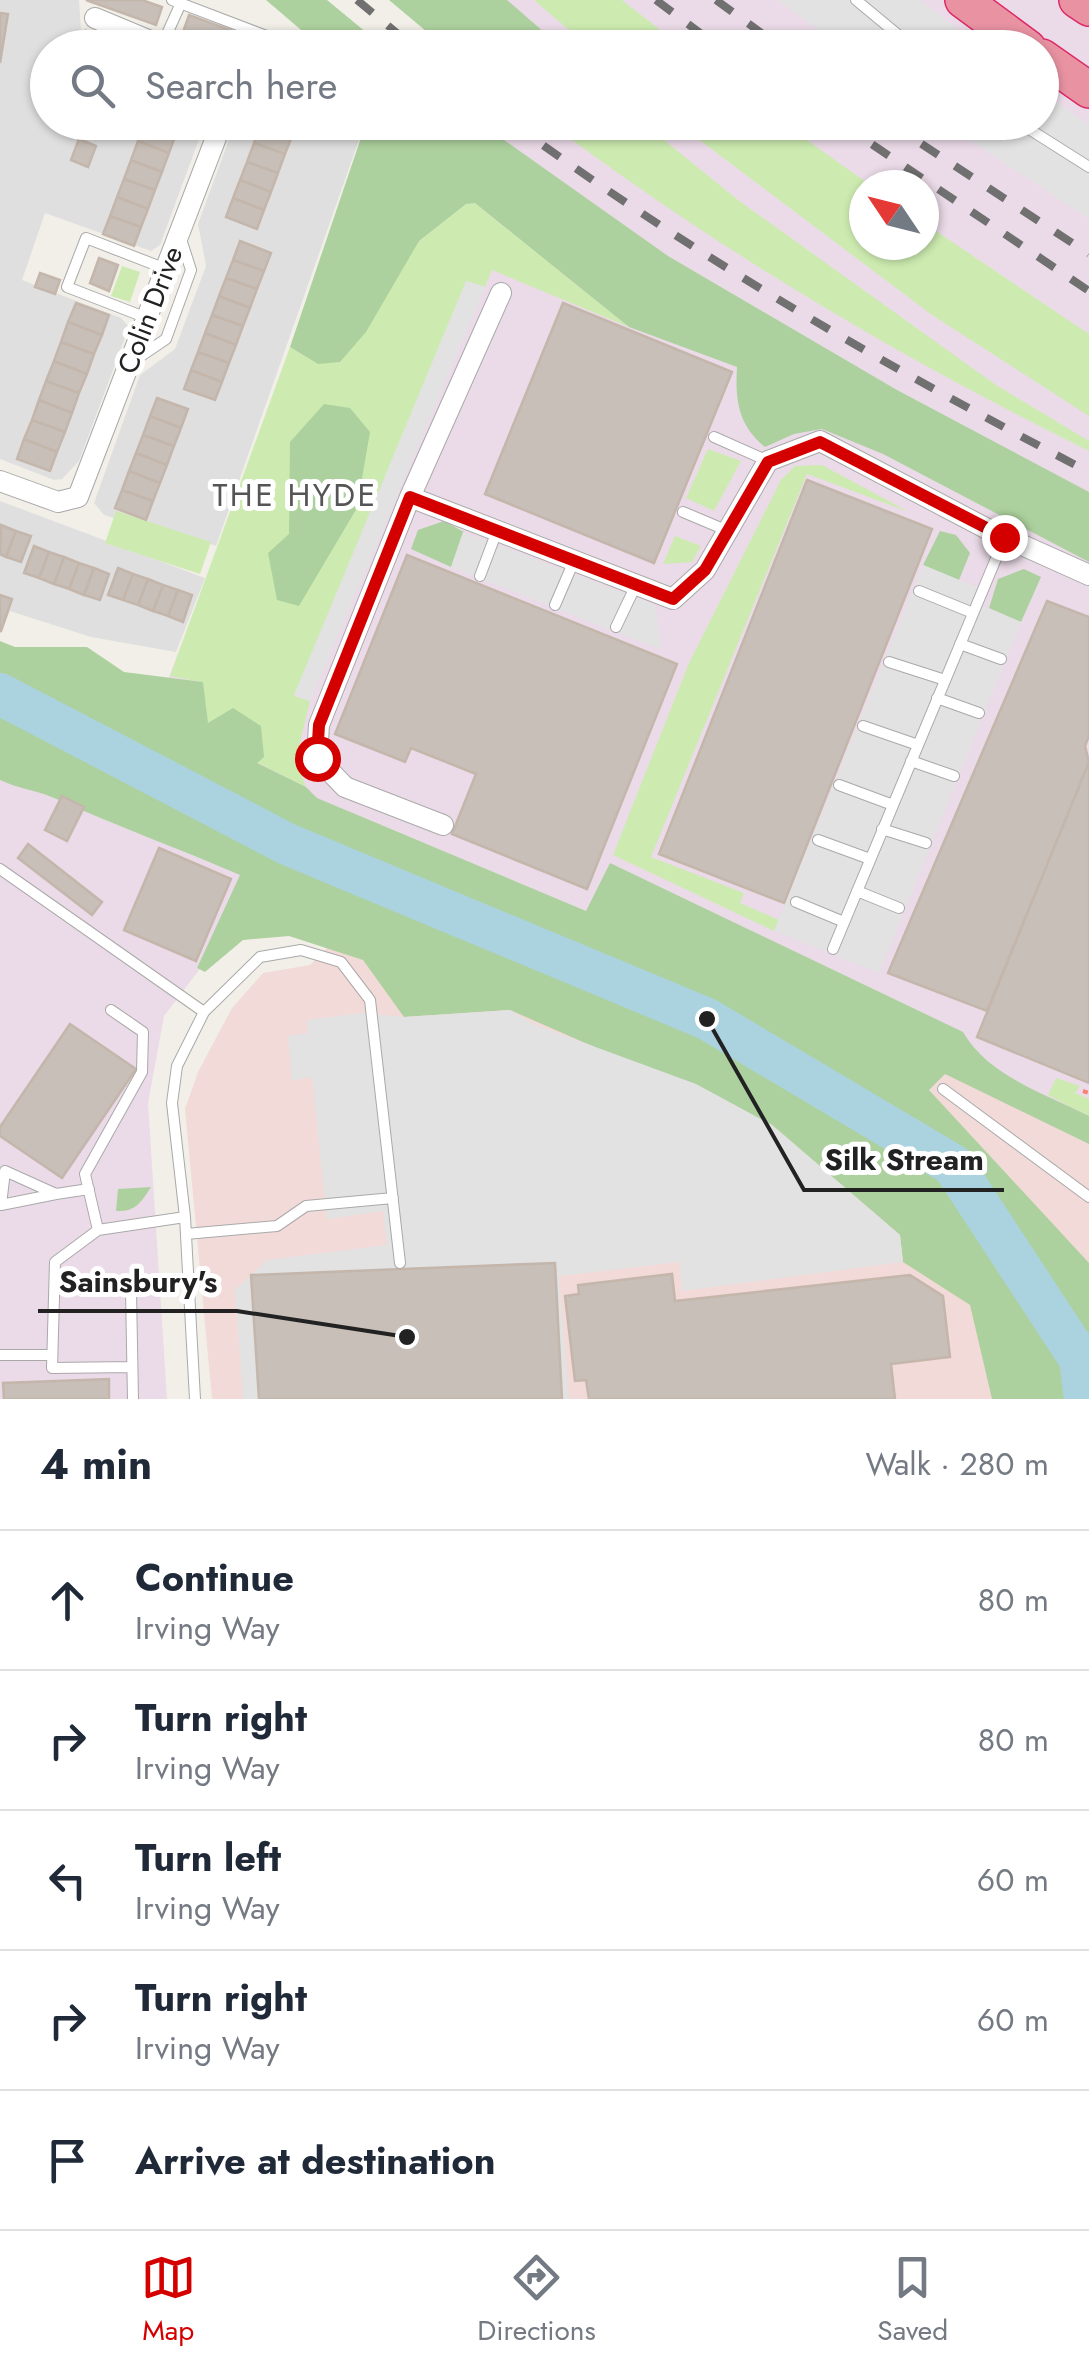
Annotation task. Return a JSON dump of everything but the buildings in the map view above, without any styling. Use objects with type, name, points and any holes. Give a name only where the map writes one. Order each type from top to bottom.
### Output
[{"type":"highway","points":[[963,0],[1004,30]]},
{"type":"highway","points":[[1078,0],[1089,8]]},
{"type":"highway","points":[[1059,69],[1089,90]]},
{"type":"street","points":[[95,18],[125,30]]},
{"type":"street","name":"Colin Drive","points":[[0,482],[58,502],[78,496],[215,140]]},
{"type":"street","points":[[443,825],[344,788],[317,758],[319,725],[410,497],[501,292]]},
{"type":"street","points":[[410,497],[673,599],[705,570],[768,462],[820,442],[1004,537],[1089,575]]},
{"type":"lane","points":[[856,0],[892,30]]},
{"type":"lane","points":[[169,30],[177,2],[251,30]]},
{"type":"lane","points":[[1046,140],[1089,167]]},
{"type":"lane","points":[[128,364],[166,339],[191,270],[179,234]]},
{"type":"lane","points":[[146,318],[67,287],[86,238],[166,269]]},
{"type":"lane","points":[[714,437],[768,462]]},
{"type":"lane","points":[[682,512],[728,531]]},
{"type":"lane","points":[[480,576],[497,531]]},
{"type":"lane","points":[[833,948],[1004,537]]},
{"type":"lane","points":[[554,605],[574,560]]},
{"type":"lane","points":[[616,628],[636,584]]},
{"type":"lane","points":[[919,592],[973,613]]},
{"type":"lane","points":[[960,644],[1001,659]]},
{"type":"lane","points":[[888,662],[945,680]]},
{"type":"lane","points":[[937,698],[979,714]]},
{"type":"lane","points":[[863,726],[918,745]]},
{"type":"lane","points":[[911,761],[954,776]]},
{"type":"lane","points":[[839,785],[892,805]]},
{"type":"lane","points":[[882,829],[926,843]]},
{"type":"lane","points":[[818,840],[870,859]]},
{"type":"lane","points":[[0,869],[204,1012]]},
{"type":"lane","points":[[856,892],[899,908]]},
{"type":"lane","points":[[796,902],[844,922]]},
{"type":"lane","points":[[195,1399],[185,1217],[172,1102],[177,1066],[204,1012],[260,957],[301,950],[342,962],[370,1000],[400,1262]]},
{"type":"lane","points":[[98,1230],[86,1174],[142,1072],[143,1032],[112,1010]]},
{"type":"lane","points":[[944,1090],[1089,1197]]},
{"type":"lane","points":[[56,1194],[5,1171],[1,1205],[89,1189]]},
{"type":"lane","points":[[186,1234],[276,1226],[306,1206],[393,1198]]},
{"type":"lane","points":[[132,1367],[52,1368],[55,1262],[98,1230],[185,1217]]},
{"type":"lane","points":[[131,1291],[132,1399]]},
{"type":"lane","points":[[0,1355],[52,1355]]},
{"type":"shaded area","points":[[0,0],[79,0],[81,30],[30,30],[30,140],[199,140],[160,245],[151,251],[45,213],[22,280],[121,318],[129,327],[79,461],[62,479],[54,480],[0,459]]},
{"type":"shaded area","points":[[455,0],[1083,0],[1089,4],[1089,1138],[948,1070],[135,765],[376,140],[1059,140],[1059,30],[431,30]]},
{"type":"shaded area","points":[[778,0],[919,0],[960,30],[819,30]]},
{"type":"shaded area","points":[[1059,103],[1089,125],[1089,219],[970,140],[1059,140]]},
{"type":"shaded area","points":[[229,140],[359,140],[216,546],[116,511],[114,518],[104,515],[94,503],[140,375],[175,349],[206,266],[198,224]]},
{"type":"shaded area","points":[[466,281],[485,287],[310,701],[294,695]]},
{"type":"shaded area","points":[[0,501],[205,578],[176,652],[91,637],[10,611],[0,634]]},
{"type":"shaded area","points":[[463,532],[655,605],[662,650],[451,567]]},
{"type":"shaded area","points":[[923,565],[981,589],[976,603],[1021,622],[879,973],[774,931]]},
{"type":"shaded area","points":[[0,746],[250,862],[199,970],[164,1016],[148,1103],[167,1399],[0,1399]]},
{"type":"shaded area","points":[[344,931],[947,1069],[1089,1137],[1089,1399],[212,1399],[185,1109],[198,1072],[232,1008],[263,973],[310,965]]},
{"type":"shaded area","points":[[510,1010],[533,1024],[696,1084],[772,1125],[900,1235],[903,1262],[682,1291],[680,1262],[559,1276],[569,1399],[243,1399],[235,1290],[267,1260],[387,1245],[383,1211],[327,1219],[312,1077],[292,1081],[288,1036],[308,1033],[307,1020],[361,1013],[404,1017]]},
{"type":"green space","points":[[266,0],[327,0],[363,30],[301,30]]},
{"type":"green space","points":[[389,0],[507,0],[541,30],[425,30]]},
{"type":"green space","points":[[534,0],[622,0],[660,30],[569,30]]},
{"type":"green space","points":[[360,140],[504,140],[668,256],[897,390],[1089,492],[1089,562],[883,454],[822,429],[794,434],[765,447],[749,430],[740,411],[737,367],[629,327],[475,203],[466,204],[419,241],[366,332],[340,362],[318,364],[290,347]]},
{"type":"green space","points":[[573,140],[664,140],[738,200],[996,385],[1089,441],[1089,451],[878,339],[745,258]]},
{"type":"green space","points":[[700,140],[807,140],[849,170],[849,253]]},
{"type":"green space","points":[[475,203],[629,327],[492,270],[485,287],[467,281],[294,696],[310,701],[296,759],[306,787],[256,762],[207,724],[202,682],[170,676],[290,347],[318,364],[419,241],[466,204]]},
{"type":"green space","points":[[939,233],[1089,334],[1089,416],[932,315],[859,260],[939,260]]},
{"type":"green space","points":[[122,266],[140,272],[130,302],[111,296]]},
{"type":"green space","points":[[324,404],[350,408],[370,432],[357,508],[299,606],[277,600],[268,553],[289,534],[290,442]]},
{"type":"green space","points":[[708,449],[741,461],[714,511],[686,498]]},
{"type":"green space","points":[[822,465],[909,512],[807,474],[651,857],[744,893],[740,903],[779,920],[774,931],[613,855],[689,663],[781,480],[795,466]]},
{"type":"green space","points":[[116,511],[211,542],[200,574],[105,543]]},
{"type":"green space","points":[[444,521],[464,532],[451,567],[411,549],[418,530]]},
{"type":"green space","points":[[940,531],[956,535],[970,553],[959,580],[923,565]]},
{"type":"green space","points":[[675,536],[701,546],[692,562],[663,564]]},
{"type":"green space","points":[[1024,569],[1041,577],[1021,622],[989,608],[998,579]]},
{"type":"green space","points":[[0,641],[15,647],[87,647],[124,672],[203,682],[208,723],[233,708],[261,726],[264,757],[257,763],[306,787],[317,798],[586,911],[610,863],[963,1032],[987,1061],[1003,1072],[1089,1116],[1089,1144],[945,1074],[929,1090],[1089,1263],[1089,1399],[992,1399],[970,1305],[903,1262],[900,1235],[772,1125],[510,1010],[404,1017],[363,960],[289,936],[243,940],[205,972],[197,968],[240,875],[52,797],[0,780]]},
{"type":"green space","points":[[1056,1078],[1080,1086],[1075,1093],[1089,1099],[1089,1116],[1048,1095]]},
{"type":"green space","points":[[151,1187],[137,1205],[116,1211],[118,1189]]},
{"type":"waterway","points":[[0,694],[287,844],[707,1019],[953,1165],[1080,1359],[1085,1399]]},
{"type":"railway","points":[[357,0],[393,30]]},
{"type":"railway","points":[[656,0],[696,30]]},
{"type":"railway","points":[[716,0],[757,30]]},
{"type":"railway","points":[[536,140],[650,219],[793,308],[1089,472]]},
{"type":"railway","points":[[866,140],[1089,291]]},
{"type":"railway","points":[[915,140],[1089,254]]},
{"type":"place","name":"Silk Stream","points":[[707,1019]]},
{"type":"place","name":"Sainsbury's","points":[[407,1337]]},
{"type":"district","name":"THE HYDE","points":[[295,495]]},
{"type":"route","points":[[317,758],[319,725],[410,497],[673,599],[705,570],[768,462],[820,442],[1004,537]]}]
